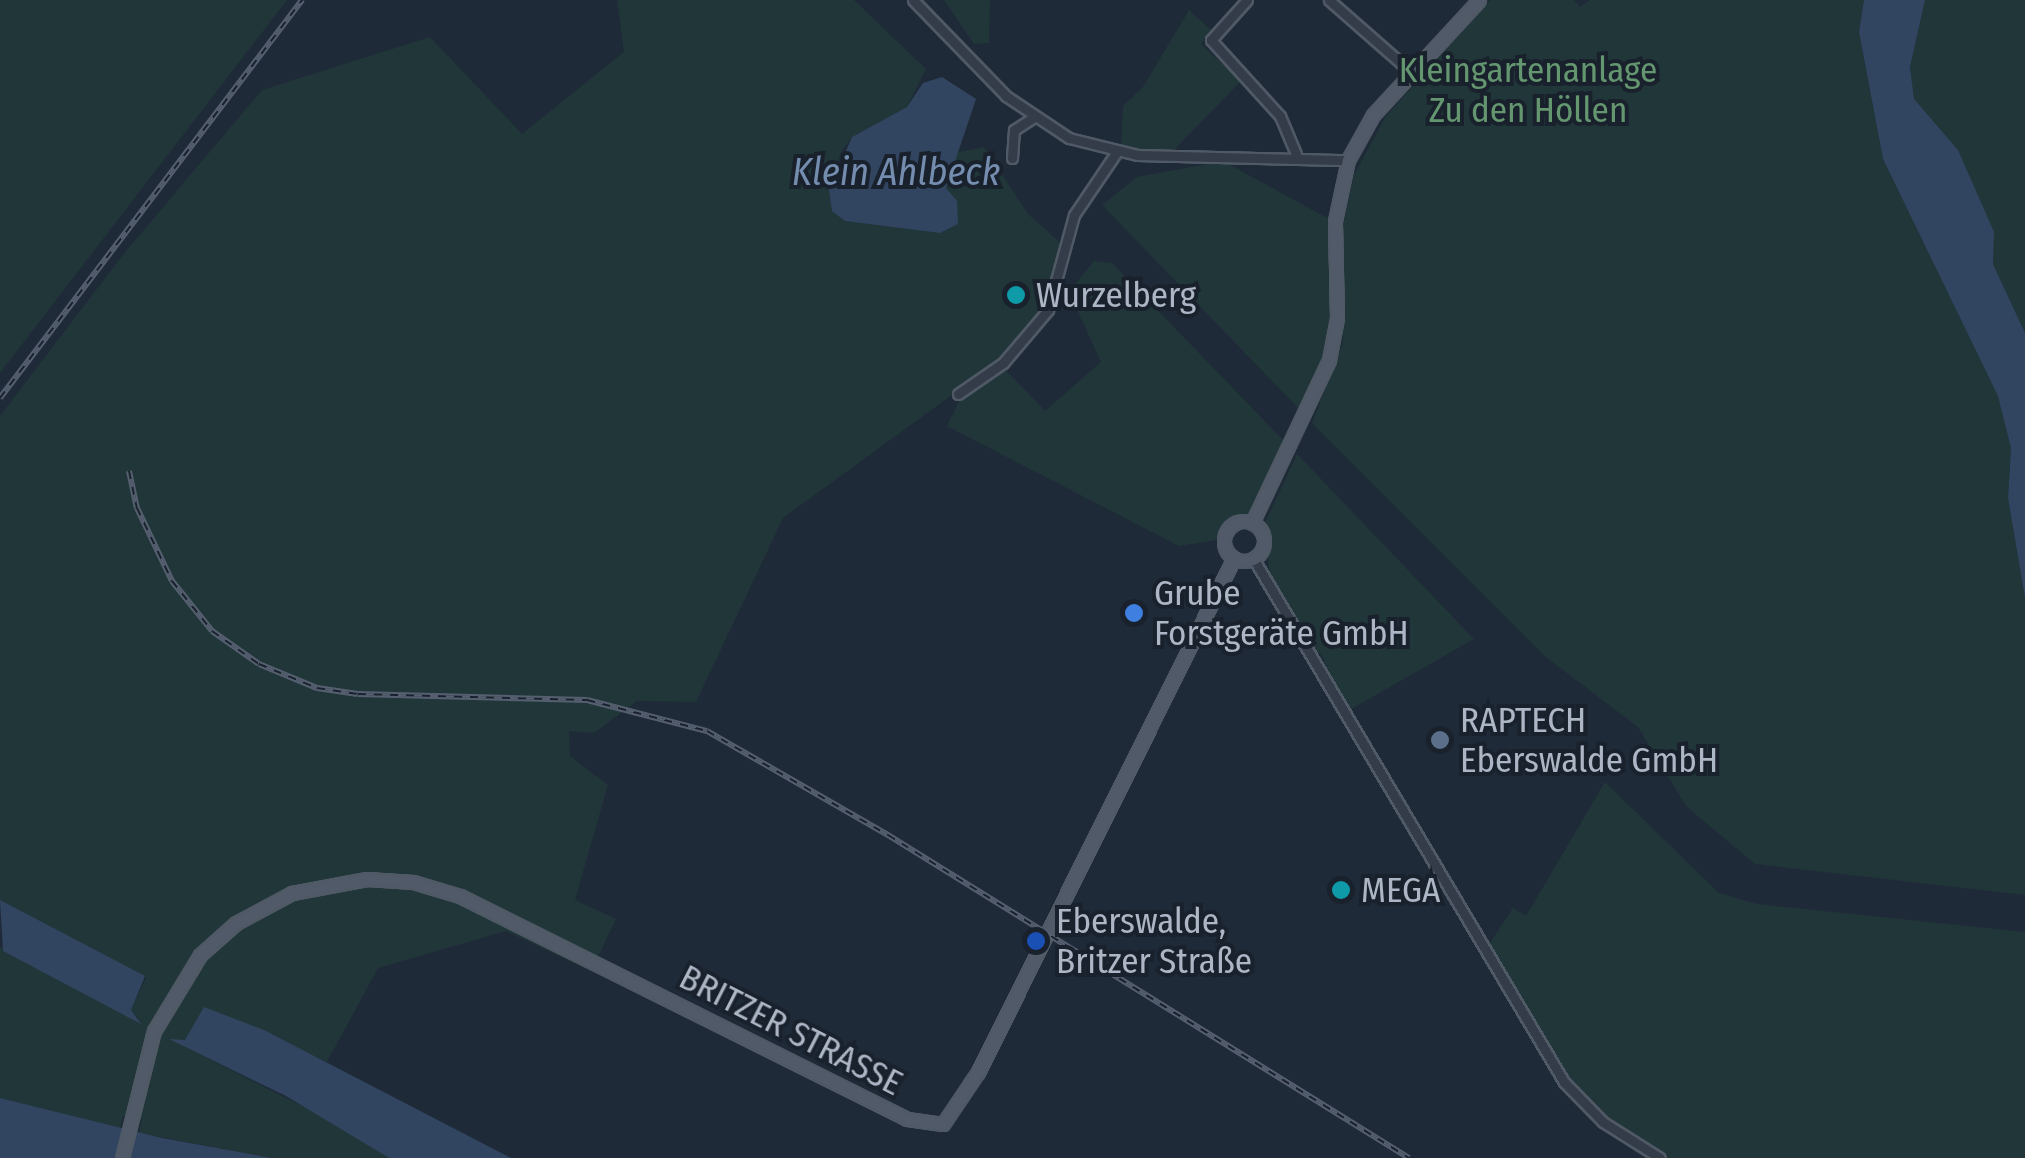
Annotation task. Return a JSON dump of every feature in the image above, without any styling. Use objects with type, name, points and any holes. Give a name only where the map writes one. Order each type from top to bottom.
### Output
[{"type":"main road","name":"BRITZER STRASSE","points":[[1252,523],[1329,360],[1337,318],[1335,221],[1348,160],[1373,115],[1479,0]]},
{"type":"main road","name":"BRITZER STRASSE","points":[[122,1158],[154,1031],[200,955],[236,923],[292,892],[368,879],[413,882],[474,902],[919,1125],[942,1124],[978,1072],[1234,558],[1226,548],[1225,533],[1236,522],[1252,523],[1263,537],[1253,558]]},
{"type":"main road","points":[[1234,558],[1253,558]]},
{"type":"street","points":[[913,0],[1034,117],[1069,138],[1116,153],[1296,154],[1348,160]]},
{"type":"street","points":[[1247,0],[1211,40],[1287,125],[1296,154]]},
{"type":"street","points":[[1329,0],[1412,73]]},
{"type":"street","points":[[1012,158],[1014,130],[1034,117]]},
{"type":"street","points":[[958,394],[1003,363],[1048,310],[1074,215],[1116,153]]},
{"type":"street","points":[[1253,558],[1395,807],[1564,1082],[1603,1122],[1660,1158]]},
{"type":"green space","points":[[0,0],[287,0],[0,373]]},
{"type":"green space","points":[[617,0],[854,0],[926,69],[907,107],[852,137],[841,152],[829,190],[845,221],[940,233],[958,224],[946,188],[953,153],[984,147],[1028,214],[1065,247],[1044,307],[1000,360],[783,518],[696,702],[637,701],[594,733],[569,731],[570,756],[608,785],[575,900],[616,919],[591,971],[506,931],[378,968],[327,1062],[251,1027],[187,1048],[320,1115],[389,1158],[272,1158],[139,1133],[142,1120],[131,1117],[123,1116],[120,1128],[0,1098],[0,947],[142,1020],[120,1005],[131,1009],[146,978],[0,900],[0,416],[122,256],[262,90],[430,37],[522,134],[624,52]]},
{"type":"green space","points":[[944,0],[990,0],[989,43],[974,44]]},
{"type":"green space","name":"Kleingartenanlage Zu den Höllen","points":[[1491,0],[1574,0],[1580,7],[1590,0],[1864,0],[1859,32],[1883,159],[1998,395],[2011,448],[2008,498],[2025,598],[2025,895],[1755,864],[1686,806],[1638,727],[1547,658],[1312,423],[1343,343],[1342,231],[1354,175],[1386,116]]},
{"type":"green space","points":[[1925,0],[2025,0],[2025,333],[1993,264],[1991,241],[1958,150],[1914,100],[1910,67]]},
{"type":"green space","points":[[1189,10],[1211,30],[1201,44],[1241,81],[1173,151],[1121,149],[1123,106],[1143,87]]},
{"type":"green space","points":[[1223,161],[1331,220],[1333,318],[1324,365],[1303,413],[1102,205],[1137,177]]},
{"type":"green space","points":[[1094,261],[1112,263],[1287,444],[1250,513],[1228,524],[1217,540],[1179,546],[947,426],[960,399],[1003,367],[1045,411],[1101,362],[1069,292]]},
{"type":"green space","points":[[1297,454],[1474,639],[1346,712],[1321,654],[1312,650],[1269,573],[1266,521]]},
{"type":"green space","points":[[1605,782],[1719,893],[1757,904],[2025,932],[2025,1158],[1660,1158],[1628,1140],[1564,1082],[1486,949],[1513,908],[1526,916]]},
{"type":"water","points":[[1864,0],[1925,0],[1910,67],[1914,99],[1958,150],[1994,232],[1993,264],[2025,333],[2025,598],[2008,498],[2011,448],[1998,396],[1883,159],[1859,32]]},
{"type":"water","name":"Klein Ahlbeck","points":[[942,77],[976,99],[946,188],[957,201],[958,224],[940,233],[845,221],[832,211],[829,190],[852,137],[907,107],[923,83]]},
{"type":"water","points":[[0,900],[145,976],[131,1010],[141,1024],[3,951]]},
{"type":"water","points":[[204,1007],[264,1030],[511,1158],[389,1158],[286,1096],[169,1039],[185,1040]]},
{"type":"water","points":[[0,1098],[162,1138],[272,1158],[0,1158]]},
{"type":"railway","points":[[0,398],[302,0]]},
{"type":"railway","points":[[129,471],[137,508],[172,581],[212,631],[259,664],[317,688],[358,694],[587,700],[707,731],[888,835],[1409,1158]]},
{"type":"place","name":"Wurzelberg","points":[[1016,295]]},
{"type":"place","name":"Grube Forstgeräte GmbH","points":[[1134,613]]},
{"type":"place","name":"RAPTECH Eberswalde GmbH","points":[[1440,740]]},
{"type":"place","name":"MEGA","points":[[1341,890]]},
{"type":"place","name":"Eberswalde, Britzer Straße","points":[[1036,941]]}]
